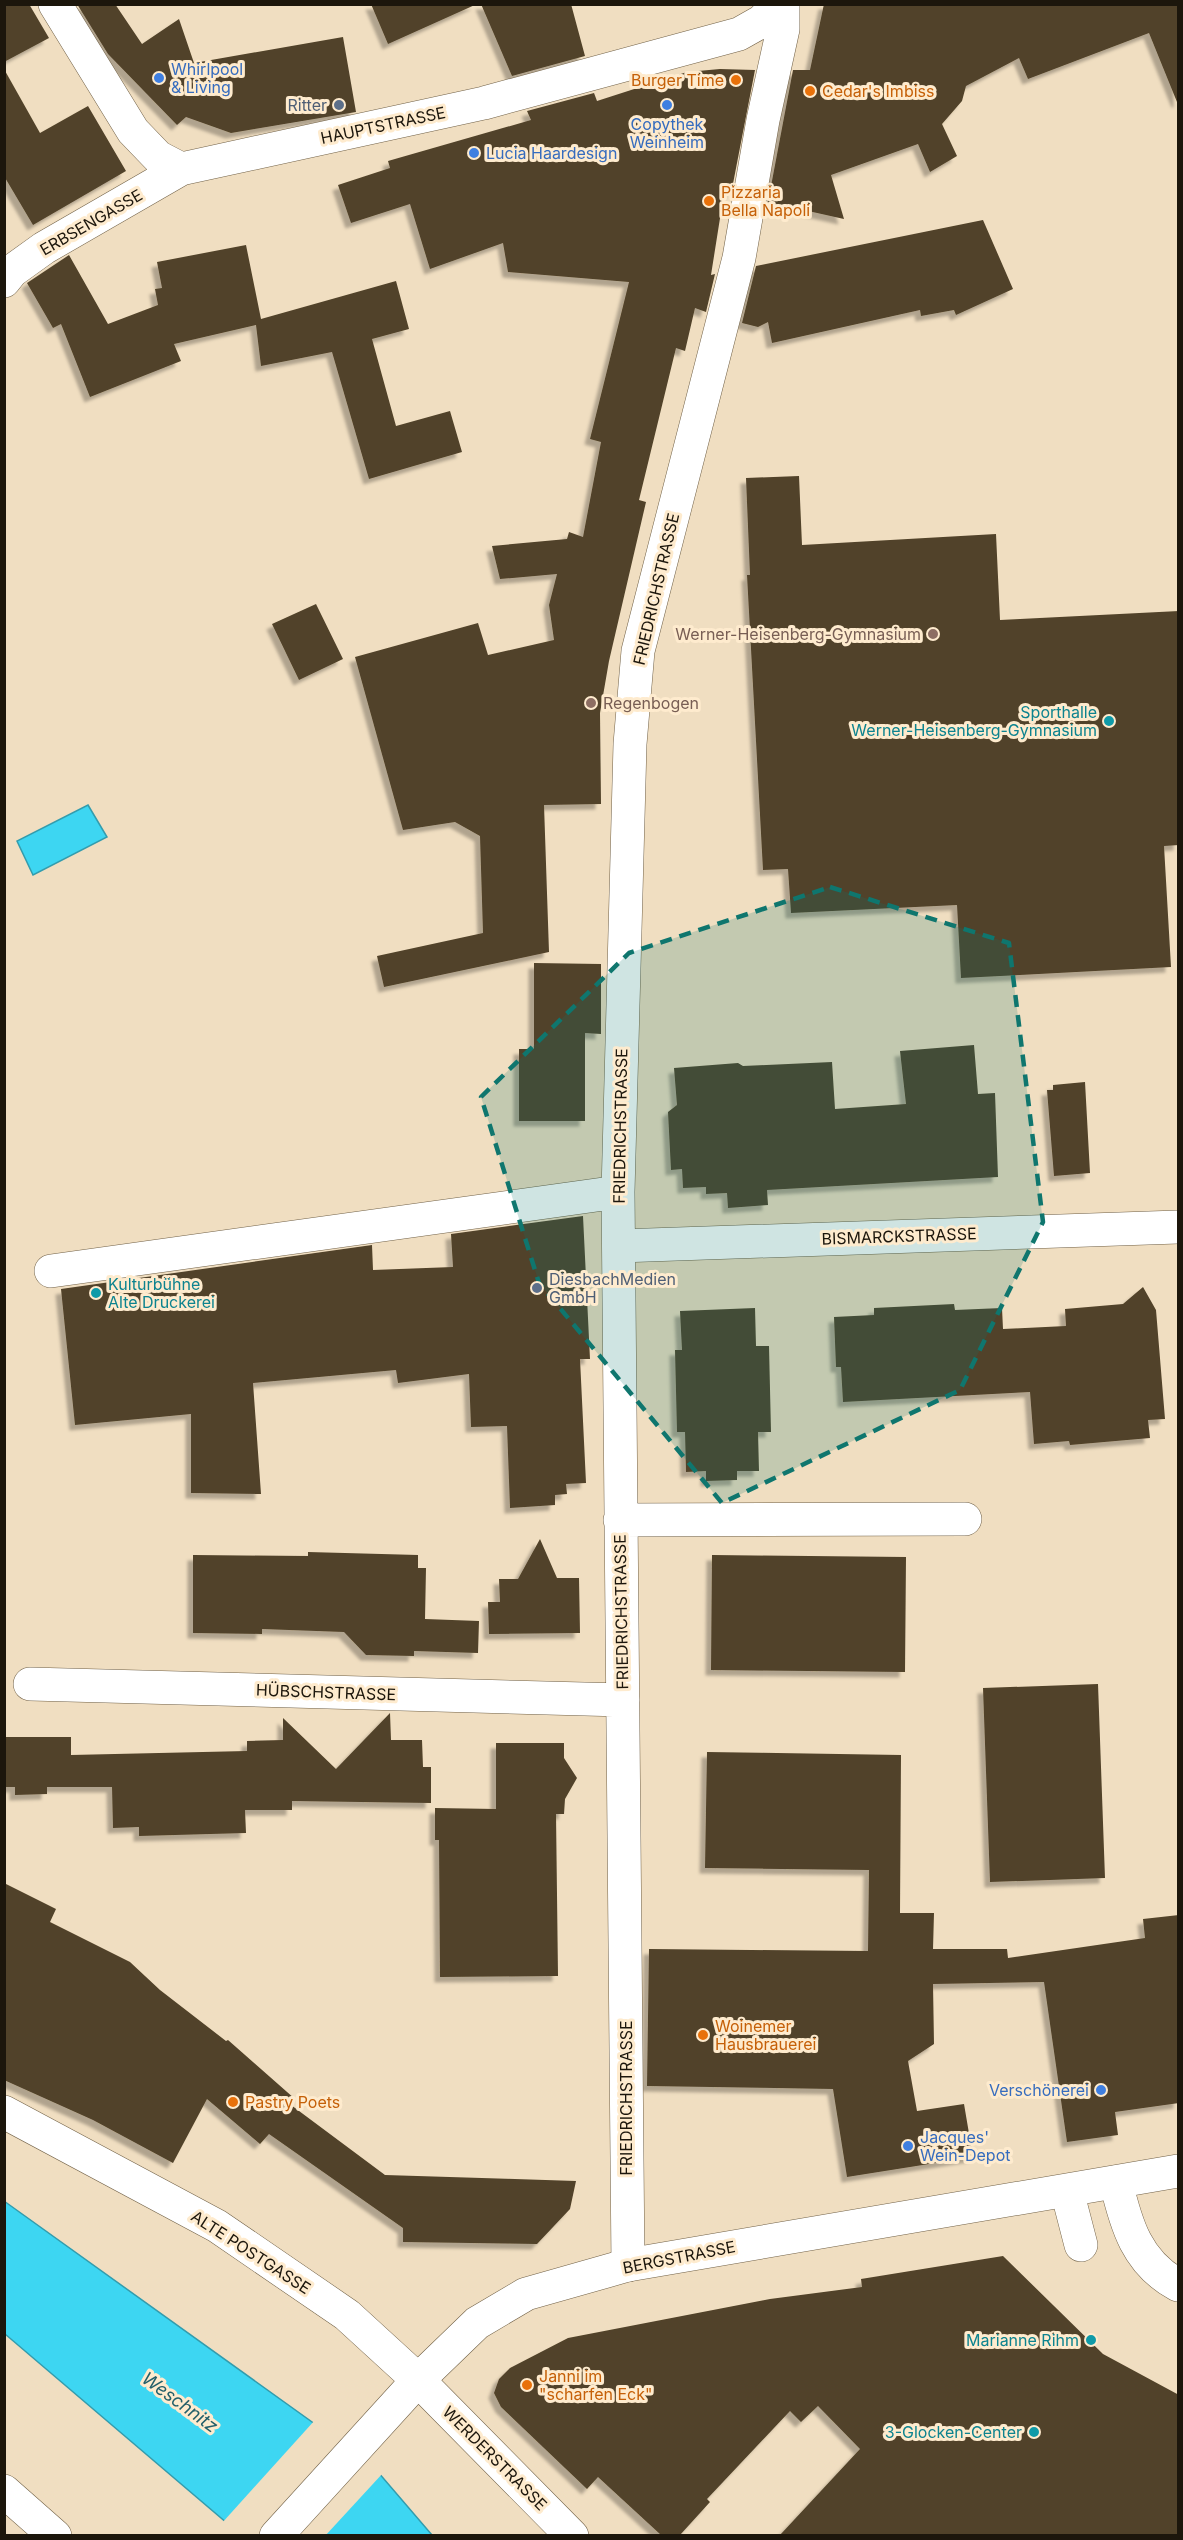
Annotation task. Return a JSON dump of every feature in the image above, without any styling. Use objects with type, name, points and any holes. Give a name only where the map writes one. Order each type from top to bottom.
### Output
[{"type":"street","points":[[55,4],[133,131],[158,157],[182,169]]},
{"type":"street","name":"HAUPTSTRASSE","points":[[182,169],[484,103],[739,34],[762,21],[781,4]]},
{"type":"street","name":"FRIEDRICHSTRASSE","points":[[628,2265],[618,1192],[630,744],[638,651],[739,258],[763,120],[783,29],[781,4]]},
{"type":"street","name":"ERBSENGASSE","points":[[4,281],[12,271],[44,248],[182,169]]},
{"type":"street","points":[[51,1271],[618,1192]]},
{"type":"street","name":"BISMARCKSTRASSE","points":[[619,1246],[1179,1227]]},
{"type":"street","points":[[620,1520],[965,1519]]},
{"type":"street","name":"HÜBSCHSTRASSE","points":[[30,1684],[623,1700]]},
{"type":"street","name":"ALTE POSTGASSE","points":[[4,2112],[217,2226],[347,2315],[418,2380]]},
{"type":"street","name":"BERGSTRASSE","points":[[276,2535],[418,2380],[477,2323],[526,2294],[628,2265],[1179,2171]]},
{"type":"street","points":[[1116,2182],[1124,2218],[1138,2249],[1160,2275],[1179,2285]]},
{"type":"street","points":[[1067,2191],[1081,2245]]},
{"type":"street","name":"WERDERSTRASSE","points":[[418,2380],[572,2535]]},
{"type":"street","points":[[4,2491],[55,2535]]},
{"type":"highlighted area","points":[[830,887],[1009,943],[1043,1222],[960,1390],[722,1503],[539,1283],[481,1097],[629,953]]},
{"type":"water","points":[[88,805],[107,837],[33,875],[17,841]]},
{"type":"water","name":"Weschnitz","points":[[4,2201],[372,2465],[432,2535],[241,2535],[5,2334]]},
{"type":"pier","points":[[315,2420],[374,2462],[383,2473],[325,2536],[236,2536],[222,2523]]},
{"type":"building","points":[[4,4],[29,4],[49,38],[4,62]]},
{"type":"building","points":[[77,4],[115,4],[142,44],[179,19],[194,63],[343,37],[356,112],[231,133],[186,117],[177,125],[108,54]]},
{"type":"building","points":[[371,4],[477,4],[388,44]]},
{"type":"building","points":[[481,4],[571,4],[585,56],[512,76]]},
{"type":"building","points":[[824,4],[1179,4],[1179,102],[1177,102],[1149,33],[1028,79],[1019,58],[966,86],[962,101],[942,124],[957,156],[930,172],[918,144],[831,175],[844,219],[768,202],[793,70],[810,70]]},
{"type":"building","points":[[4,69],[40,133],[88,106],[126,171],[33,225],[4,176]]},
{"type":"building","points":[[720,69],[755,70],[731,194],[724,193],[711,275],[715,274],[706,312],[695,308],[685,351],[676,348],[639,500],[646,502],[609,661],[600,713],[601,804],[544,805],[549,952],[384,987],[377,956],[483,933],[480,836],[455,822],[403,830],[355,657],[478,623],[488,655],[554,640],[549,605],[557,574],[500,579],[492,546],[567,539],[569,532],[583,537],[601,442],[590,439],[629,282],[508,272],[503,243],[430,269],[410,204],[351,223],[338,185],[390,168],[388,161],[531,120],[527,111],[594,93],[597,101],[687,72]]},
{"type":"building","points":[[983,220],[1013,289],[956,315],[954,310],[921,316],[920,310],[772,343],[768,322],[758,327],[742,323],[756,266]]},
{"type":"building","points":[[246,245],[261,319],[396,281],[409,329],[372,339],[396,426],[450,411],[462,452],[369,479],[332,352],[261,366],[256,325],[174,344],[181,361],[90,397],[61,324],[53,328],[27,283],[69,255],[108,324],[158,305],[155,289],[162,288],[157,262]]},
{"type":"building","points":[[799,476],[802,545],[996,534],[1000,620],[1179,611],[1179,845],[1164,846],[1171,967],[961,978],[957,905],[791,913],[788,869],[763,870],[747,575],[750,575],[746,478]]},
{"type":"building","points":[[316,604],[343,659],[299,680],[272,624]]},
{"type":"building","points":[[534,963],[601,964],[601,1034],[585,1033],[585,1121],[519,1121],[519,1049],[534,1049]]},
{"type":"building","points":[[974,1045],[978,1094],[995,1093],[998,1177],[767,1190],[768,1205],[728,1208],[727,1193],[706,1194],[706,1187],[683,1188],[682,1169],[671,1170],[668,1112],[677,1105],[674,1068],[738,1063],[743,1066],[832,1062],[835,1109],[906,1104],[900,1051]]},
{"type":"building","points":[[1085,1082],[1090,1173],[1054,1176],[1047,1090],[1053,1090],[1053,1085]]},
{"type":"building","points":[[583,1216],[590,1359],[580,1359],[586,1483],[566,1484],[567,1494],[555,1495],[555,1505],[510,1508],[507,1426],[471,1427],[469,1374],[398,1383],[396,1370],[253,1383],[261,1494],[191,1493],[191,1414],[75,1425],[61,1289],[372,1245],[373,1270],[453,1267],[451,1234]]},
{"type":"building","points":[[1143,1287],[1156,1310],[1165,1419],[1148,1420],[1150,1438],[1070,1445],[1069,1441],[1034,1444],[1030,1392],[843,1402],[841,1367],[836,1367],[834,1317],[874,1315],[874,1308],[954,1304],[955,1310],[1002,1308],[1003,1329],[1066,1326],[1065,1309],[1123,1304]]},
{"type":"building","points":[[755,1308],[756,1346],[769,1346],[771,1432],[758,1432],[759,1471],[737,1471],[737,1480],[706,1481],[706,1471],[686,1472],[685,1432],[677,1432],[675,1350],[682,1350],[680,1311]]},
{"type":"building","points":[[540,1539],[557,1578],[579,1578],[580,1633],[489,1634],[488,1602],[500,1602],[499,1579],[518,1579]]},
{"type":"building","points":[[308,1552],[418,1555],[418,1568],[426,1568],[425,1619],[479,1621],[478,1653],[414,1651],[414,1656],[366,1655],[344,1632],[262,1629],[262,1634],[193,1633],[193,1555],[308,1556]]},
{"type":"building","points":[[712,1555],[906,1557],[905,1672],[711,1670]]},
{"type":"building","points":[[1098,1684],[1105,1878],[990,1882],[983,1688]]},
{"type":"building","points":[[390,1713],[391,1740],[422,1740],[423,1767],[431,1767],[431,1803],[292,1801],[292,1810],[245,1810],[246,1833],[139,1836],[139,1827],[113,1828],[112,1787],[47,1787],[47,1794],[15,1795],[15,1787],[4,1787],[4,1737],[71,1737],[71,1755],[247,1751],[247,1741],[283,1740],[283,1718],[336,1769]]},
{"type":"building","points":[[496,1743],[564,1743],[564,1758],[577,1778],[565,1799],[564,1814],[556,1814],[558,1976],[440,1977],[439,1840],[435,1840],[435,1808],[496,1809]]},
{"type":"building","points":[[707,1752],[901,1755],[900,1913],[934,1913],[933,1949],[1007,1949],[1008,1958],[1145,1938],[1143,1919],[1179,1915],[1179,2103],[1115,2112],[1118,2135],[1067,2142],[1044,1982],[933,1984],[934,2044],[908,2061],[917,2111],[964,2104],[973,2157],[847,2177],[833,2089],[647,2086],[649,1949],[868,1951],[869,1870],[705,1868]]},
{"type":"building","points":[[4,1883],[56,1909],[50,1922],[130,1962],[160,1990],[226,2041],[228,2040],[295,2099],[291,2105],[385,2175],[576,2181],[570,2209],[537,2244],[403,2242],[403,2228],[269,2134],[260,2144],[207,2099],[173,2163],[93,2120],[4,2080]]},
{"type":"building","points":[[1003,2256],[1103,2354],[1179,2395],[1179,2535],[780,2535],[860,2449],[818,2406],[801,2422],[790,2411],[707,2499],[710,2502],[680,2535],[661,2535],[598,2477],[587,2489],[501,2407],[494,2393],[499,2379],[510,2368],[568,2338],[770,2299],[862,2287],[861,2279]]},
{"type":"place","name":"Whirlpool & Living","points":[[159,78]]},
{"type":"place","name":"Burger Time","points":[[736,80]]},
{"type":"place","name":"Cedar's Imbiss","points":[[810,91]]},
{"type":"place","name":"Ritter","points":[[339,105]]},
{"type":"place","name":"Copythek Weinheim","points":[[667,105]]},
{"type":"place","name":"Lucia Haardesign","points":[[474,153]]},
{"type":"place","name":"Pizzaria Bella Napoli","points":[[709,201]]},
{"type":"place","name":"Werner-Heisenberg-Gymnasium","points":[[933,634]]},
{"type":"place","name":"Regenbogen","points":[[591,703]]},
{"type":"place","name":"Sporthalle Werner-Heisenberg-Gymnasium","points":[[1109,721]]},
{"type":"place","name":"DiesbachMedien GmbH","points":[[537,1288]]},
{"type":"place","name":"Kulturbühne Alte Druckerei","points":[[96,1293]]},
{"type":"place","name":"Woinemer Hausbrauerei","points":[[703,2035]]},
{"type":"place","name":"Verschönerei","points":[[1101,2090]]},
{"type":"place","name":"Pastry Poets","points":[[233,2102]]},
{"type":"place","name":"Jacques' Wein-Depot","points":[[908,2146]]},
{"type":"place","name":"Marianne Rihm","points":[[1091,2340]]},
{"type":"place","name":"Janni im \"scharfen Eck\"","points":[[527,2385]]},
{"type":"place","name":"3-Glocken-Center","points":[[1034,2432]]}]
